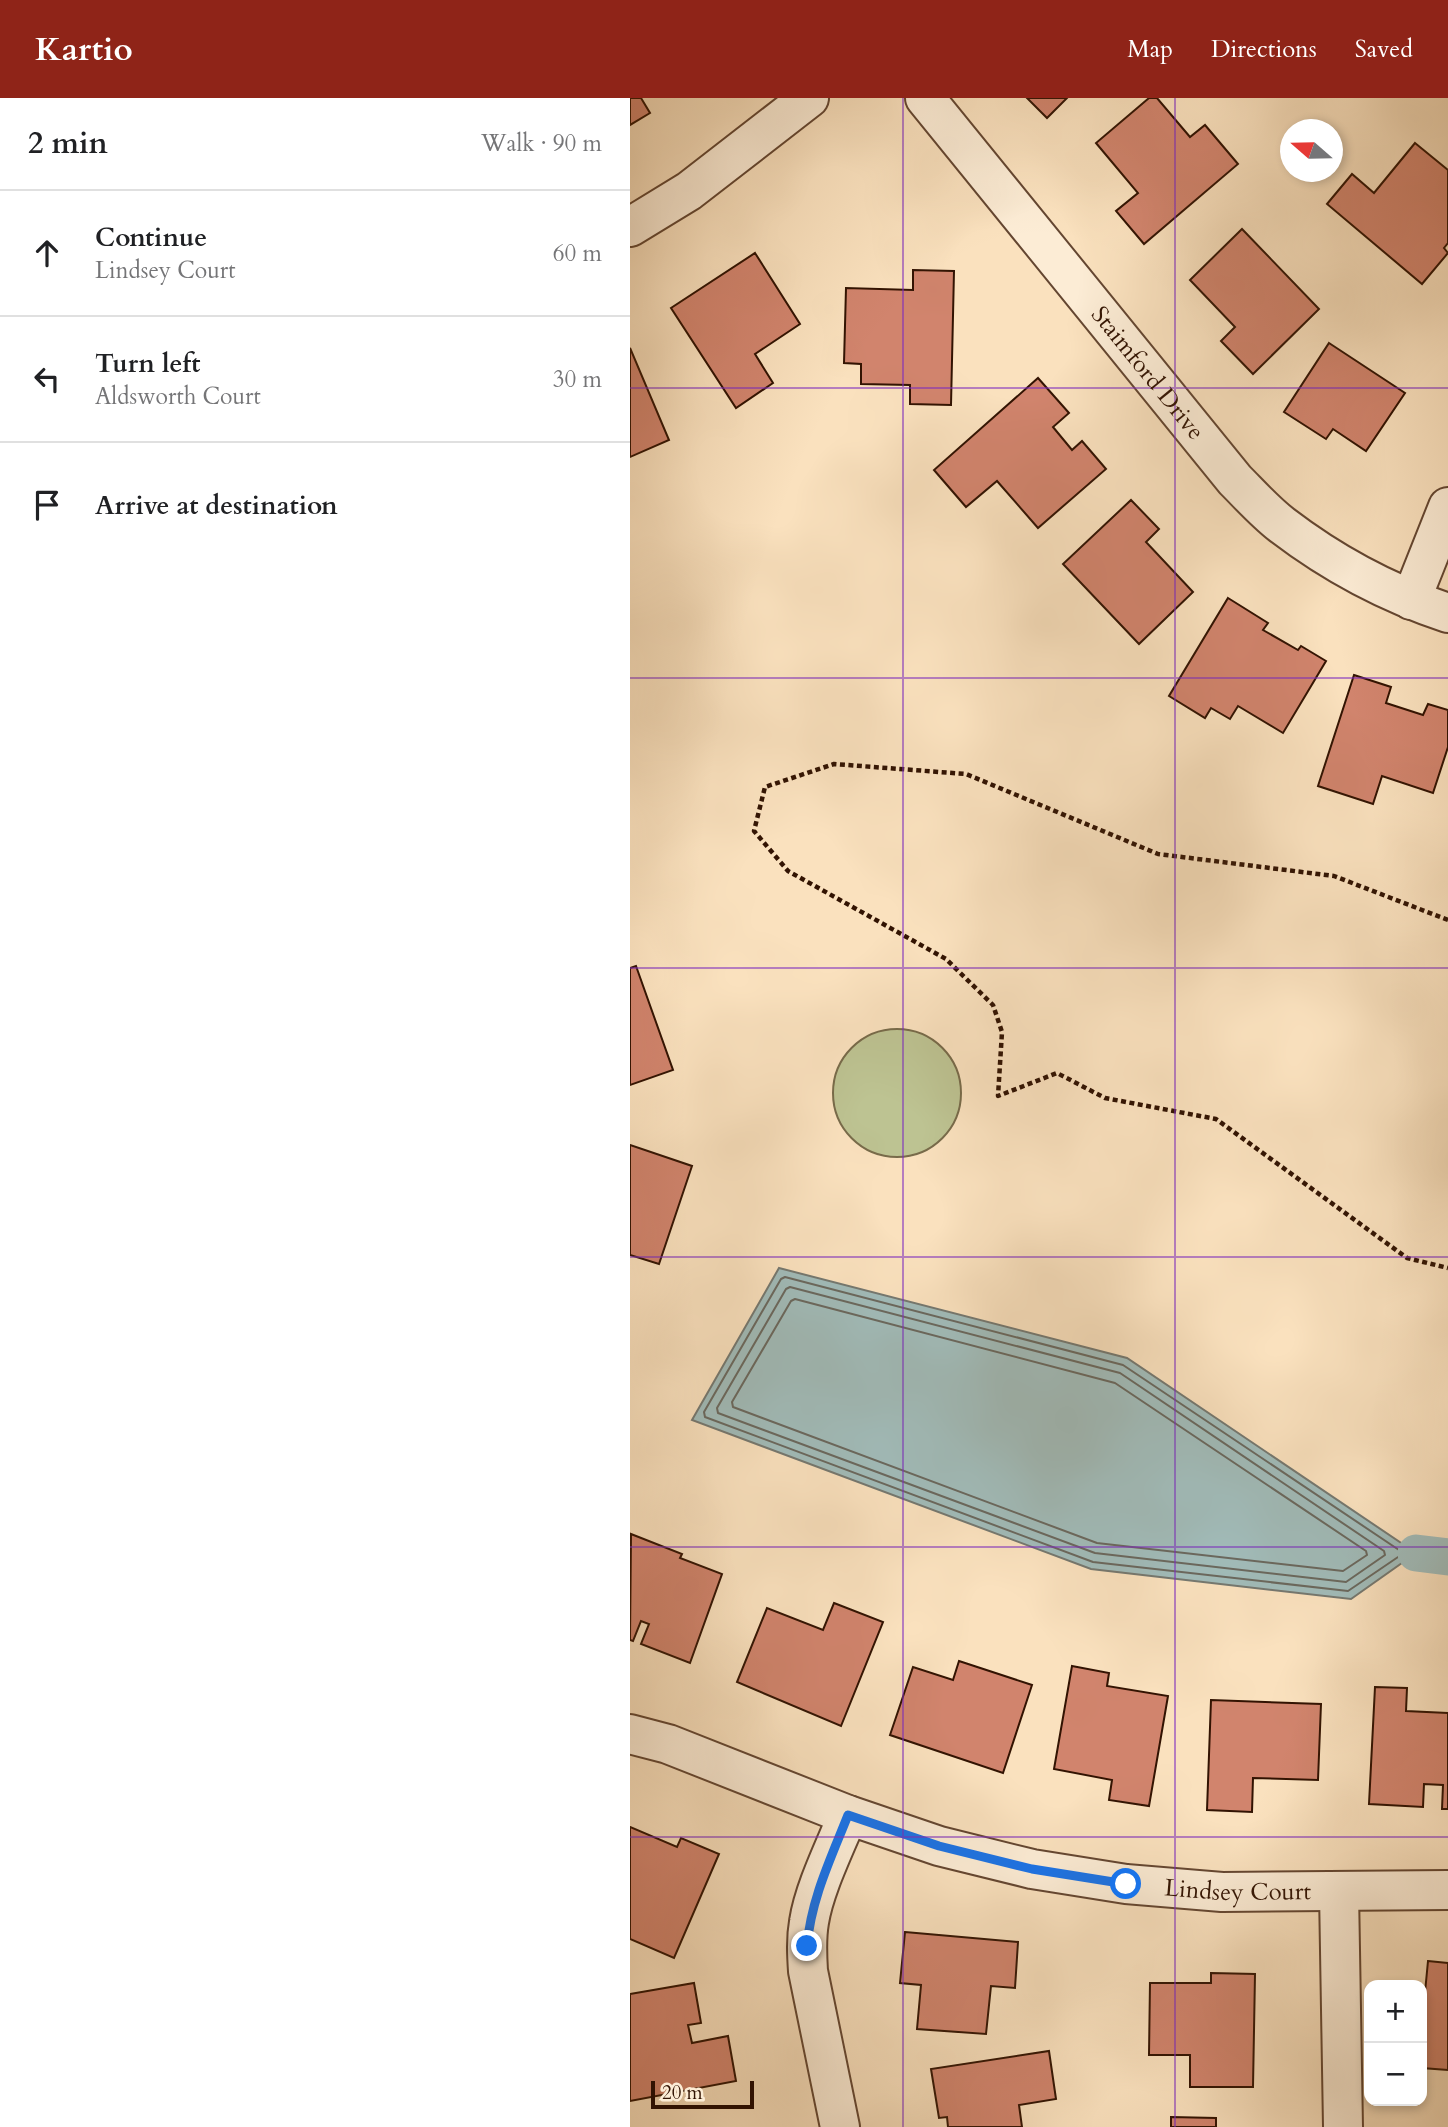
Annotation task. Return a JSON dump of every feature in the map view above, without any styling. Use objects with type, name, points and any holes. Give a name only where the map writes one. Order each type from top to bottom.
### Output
[{"type":"street","points":[[630,227],[689,191],[809,98]]},
{"type":"street","name":"Staimford Drive","points":[[925,98],[1235,480],[1280,523],[1329,559],[1384,589],[1448,613]]},
{"type":"street","points":[[1411,600],[1448,507]]},
{"type":"street","name":"Lindsey Court","points":[[630,1734],[668,1744],[848,1815],[939,1846],[1032,1869],[1106,1881],[1222,1892],[1448,1890]]},
{"type":"street","points":[[839,2127],[808,1971],[807,1946],[809,1920],[816,1895],[848,1815]]},
{"type":"street","points":[[1339,1891],[1343,2127]]},
{"type":"path","points":[[1448,920],[1334,876],[1158,854],[967,774],[834,764],[765,786],[754,831],[788,871],[946,959],[993,1005],[1002,1032],[998,1096],[1057,1073],[1105,1097],[1216,1119],[1407,1258],[1448,1268]]},
{"type":"green space","points":[[897,1029],[922,1034],[942,1048],[956,1068],[961,1093],[956,1118],[942,1138],[922,1152],[897,1157],[872,1152],[852,1138],[838,1118],[833,1093],[838,1068],[852,1048],[872,1034]]},
{"type":"water","points":[[779,1268],[1127,1358],[1416,1553],[1351,1599],[1091,1569],[692,1420]]},
{"type":"building","points":[[630,98],[641,98],[650,113],[630,125]]},
{"type":"building","points":[[1027,98],[1067,98],[1047,118]]},
{"type":"building","points":[[1149,98],[1157,98],[1190,137],[1205,125],[1238,164],[1144,244],[1116,211],[1138,193],[1096,143]]},
{"type":"building","points":[[1415,143],[1448,170],[1448,243],[1444,248],[1448,253],[1422,284],[1327,204],[1352,174],[1374,193]]},
{"type":"building","points":[[1242,229],[1319,309],[1253,374],[1221,341],[1235,327],[1190,280]]},
{"type":"building","points":[[755,253],[800,324],[755,354],[773,383],[736,408],[671,308]]},
{"type":"building","points":[[913,270],[954,271],[951,405],[910,404],[910,385],[861,384],[861,364],[844,363],[846,288],[913,290]]},
{"type":"building","points":[[1329,343],[1405,393],[1366,451],[1333,429],[1326,439],[1284,412]]},
{"type":"building","points":[[630,348],[669,440],[630,457]]},
{"type":"building","points":[[1038,378],[1069,413],[1053,427],[1072,450],[1082,441],[1106,469],[1038,528],[997,481],[966,507],[934,470]]},
{"type":"building","points":[[1131,500],[1159,529],[1146,542],[1193,592],[1139,644],[1063,564]]},
{"type":"building","points":[[1228,598],[1268,623],[1263,630],[1298,650],[1301,646],[1326,661],[1283,733],[1238,706],[1230,719],[1211,708],[1205,718],[1169,696]]},
{"type":"building","points":[[1354,675],[1391,687],[1386,703],[1423,715],[1428,704],[1448,710],[1448,747],[1433,793],[1382,776],[1373,804],[1318,786]]},
{"type":"building","points":[[636,966],[673,1070],[630,1085],[630,968]]},
{"type":"building","points":[[630,1145],[692,1166],[659,1264],[630,1255]]},
{"type":"building","points":[[631,1534],[682,1554],[680,1558],[722,1574],[690,1663],[641,1644],[649,1624],[641,1621],[633,1641],[630,1640]]},
{"type":"building","points":[[834,1603],[883,1622],[841,1726],[737,1682],[767,1608],[823,1630]]},
{"type":"building","points":[[959,1661],[1032,1685],[1003,1773],[890,1735],[913,1667],[953,1680]]},
{"type":"building","points":[[1072,1666],[1109,1673],[1107,1686],[1168,1696],[1149,1806],[1109,1800],[1112,1780],[1054,1769]]},
{"type":"building","points":[[1375,1687],[1407,1688],[1406,1711],[1448,1713],[1448,1809],[1442,1809],[1443,1785],[1424,1784],[1423,1807],[1369,1804]]},
{"type":"building","points":[[1211,1700],[1321,1704],[1318,1780],[1253,1778],[1252,1812],[1207,1810]]},
{"type":"building","points":[[630,1827],[677,1847],[681,1838],[719,1854],[674,1958],[630,1939]]},
{"type":"building","points":[[905,1932],[1018,1942],[1015,1988],[991,1986],[986,2034],[917,2029],[921,1985],[900,1983]]},
{"type":"building","points":[[1428,1961],[1448,1963],[1448,2070],[1427,2068]]},
{"type":"building","points":[[1211,1973],[1255,1974],[1253,2087],[1190,2087],[1190,2055],[1149,2055],[1150,1983],[1211,1983]]},
{"type":"building","points":[[694,1983],[701,2023],[688,2025],[692,2043],[728,2036],[736,2081],[630,2101],[630,1994]]},
{"type":"building","points":[[1049,2051],[1056,2099],[1019,2105],[1022,2127],[948,2127],[947,2117],[939,2118],[931,2069]]},
{"type":"building","points":[[1171,2117],[1216,2118],[1216,2127],[1171,2127]]},
{"type":"waterway","points":[[1416,1553],[1448,1557]]},
{"type":"route","points":[[807,1946],[809,1920],[816,1895],[848,1815],[939,1846],[1032,1869],[1126,1884]]}]
